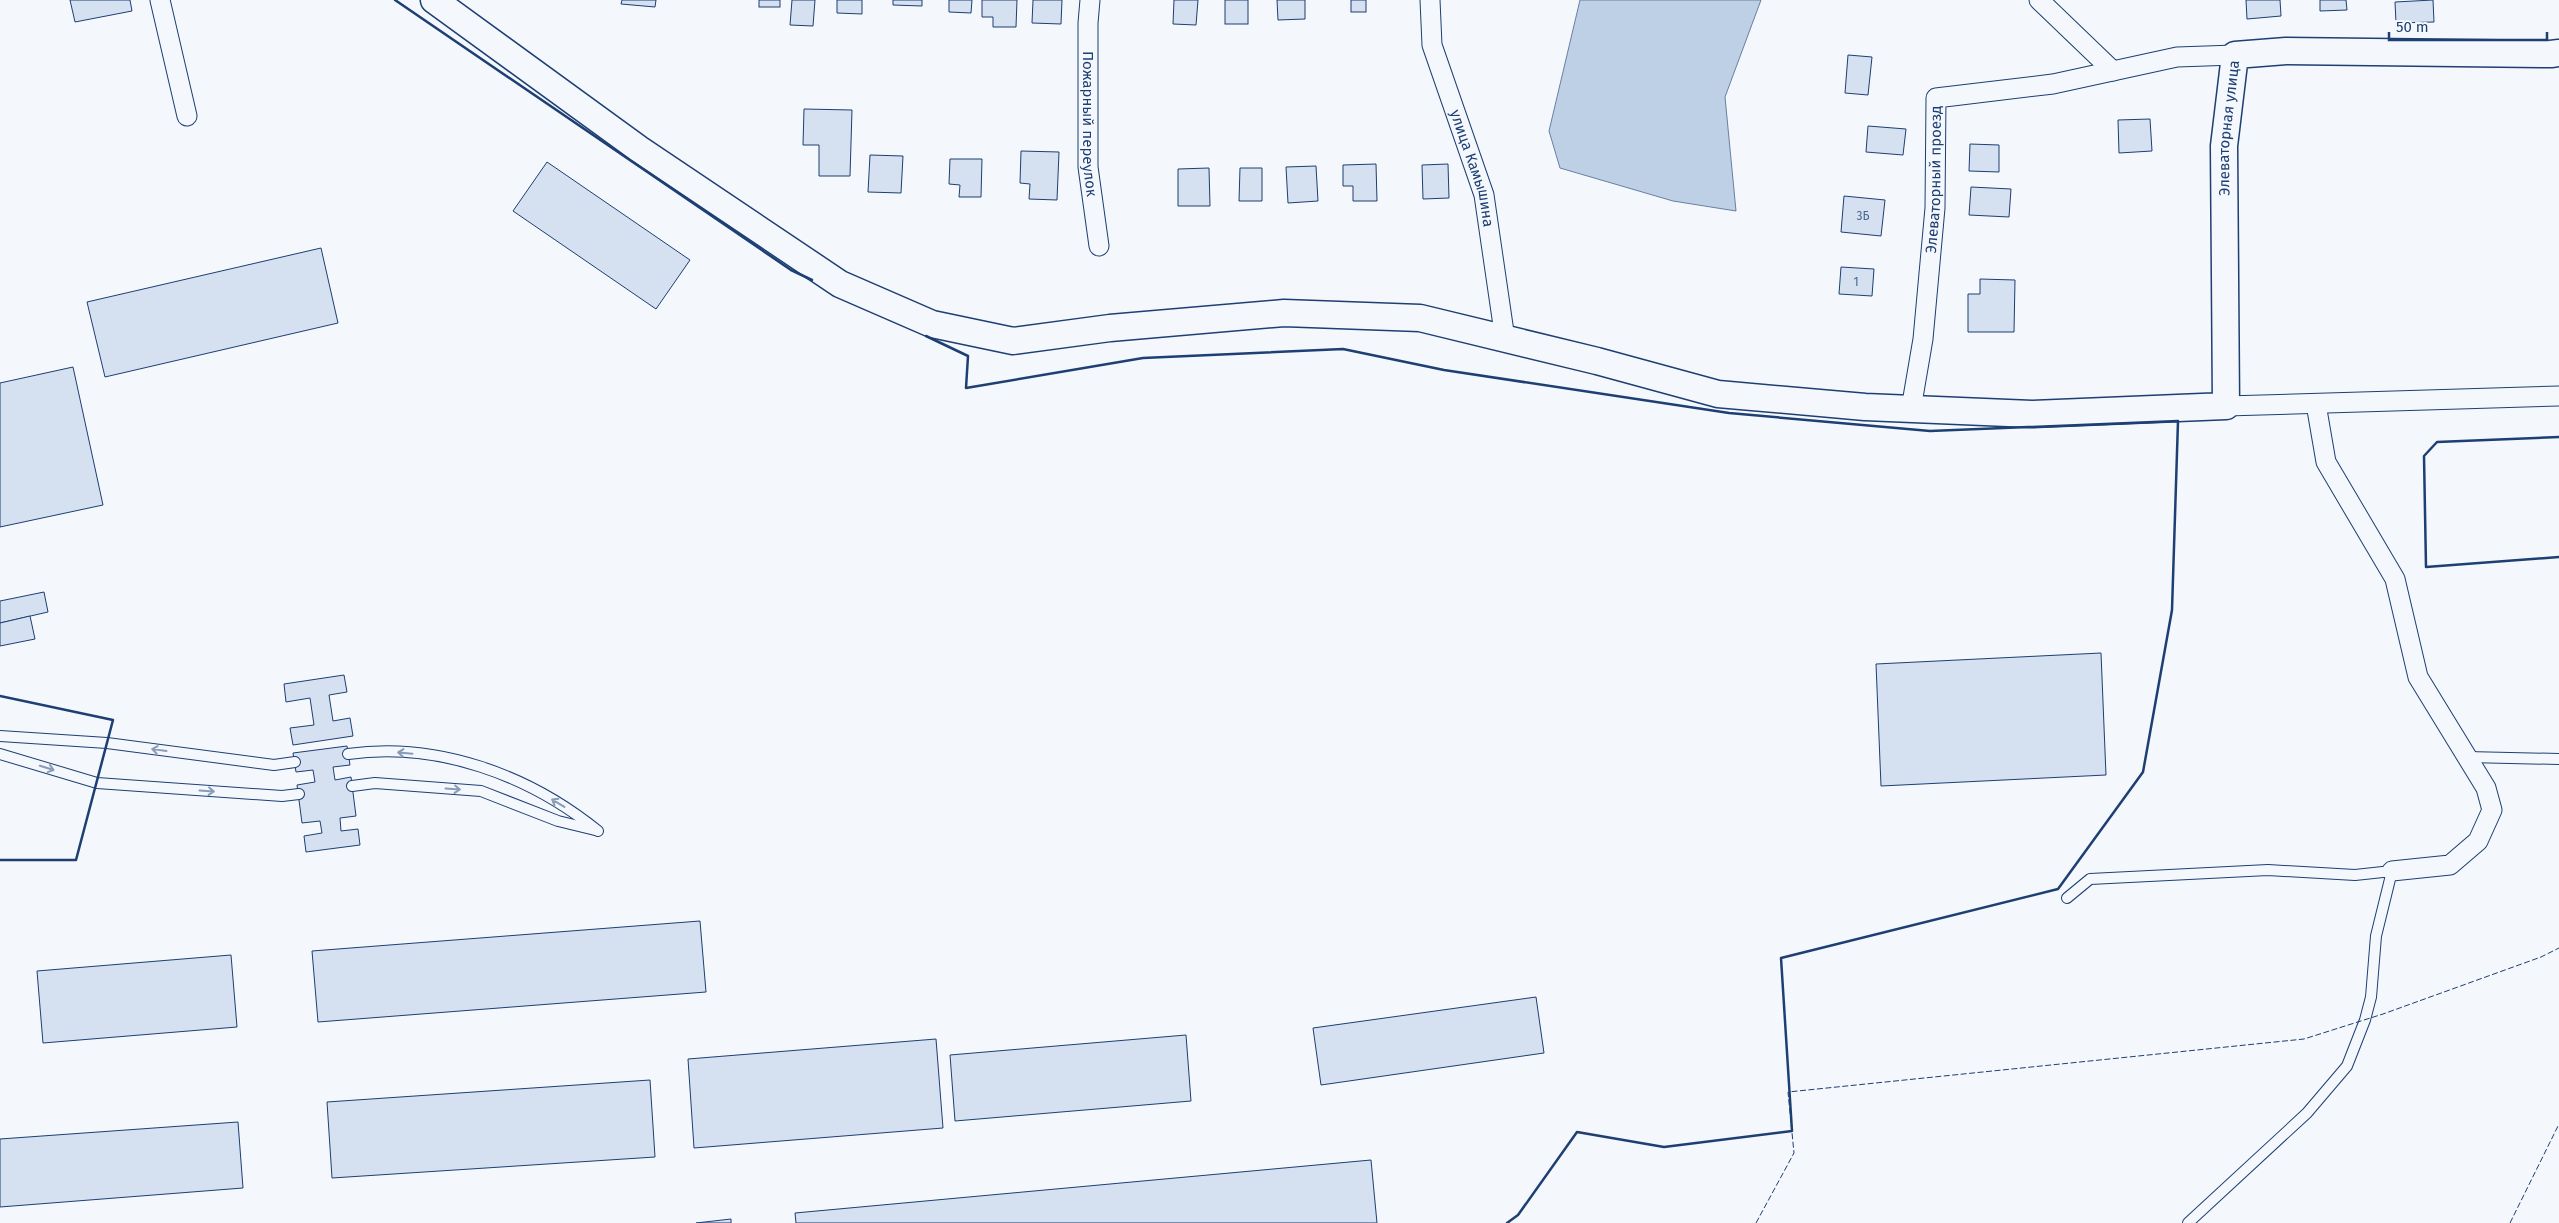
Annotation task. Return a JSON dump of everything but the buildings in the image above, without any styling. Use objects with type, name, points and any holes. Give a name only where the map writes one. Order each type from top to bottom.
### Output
[{"type":"street","points":[[160,0],[187,116]]},
{"type":"street","points":[[434,0],[639,149],[840,284],[932,324],[1013,340],[1110,328],[1284,312],[1420,318],[1718,394],[1911,409],[2032,414],[2559,396]]},
{"type":"street","name":"Пожарный переулок","points":[[1090,0],[1088,23],[1088,167],[1099,246]]},
{"type":"street","name":"улица Камышина","points":[[1430,0],[1432,45],[1484,195],[1505,339]]},
{"type":"street","points":[[2039,0],[2113,71]]},
{"type":"street","name":"Элеваторная улица","points":[[2226,406],[2224,146],[2234,55],[2286,51],[2559,53]]},
{"type":"street","name":"Элеваторный проезд","points":[[1911,409],[1923,339],[1935,208],[1936,98],[2053,84],[2177,57],[2234,55]]},
{"type":"street","points":[[2316,404],[2326,462],[2395,579],[2418,676],[2486,788],[2492,810],[2478,841],[2450,865],[2392,871]]},
{"type":"lane","points":[[0,736],[107,743],[274,765],[294,762]]},
{"type":"lane","points":[[348,754],[374,750],[446,756],[481,766],[552,800],[598,831],[558,821],[481,791],[375,783],[352,786]]},
{"type":"lane","points":[[0,754],[97,783],[282,796],[299,794]]},
{"type":"lane","points":[[2467,757],[2559,759]]},
{"type":"lane","points":[[2067,898],[2090,879],[2268,870],[2355,875],[2392,871],[2376,936],[2371,997],[2365,1020],[2348,1066],[2307,1113],[2188,1223]]},
{"type":"water","points":[[1580,0],[1761,0],[1725,97],[1736,211],[1673,201],[1560,168],[1549,131]]},
{"type":"fence","points":[[1756,1223],[1794,1153],[1788,1092],[2304,1039],[2383,1014],[2541,957],[2559,948]]},
{"type":"fence","points":[[2510,1223],[2559,1124]]},
{"type":"wall","points":[[395,0],[791,270],[812,280]]},
{"type":"wall","points":[[926,336],[968,356],[966,388],[1143,358],[1343,349],[1444,370],[1729,413],[1930,431],[2178,421],[2172,610],[2143,772],[2058,889],[1781,958],[1792,1131],[1664,1147],[1577,1132],[1518,1215],[1507,1223]]},
{"type":"wall","points":[[2559,437],[2437,442],[2424,456],[2426,567],[2559,557]]},
{"type":"wall","points":[[0,696],[113,720],[76,860],[0,860]]}]
